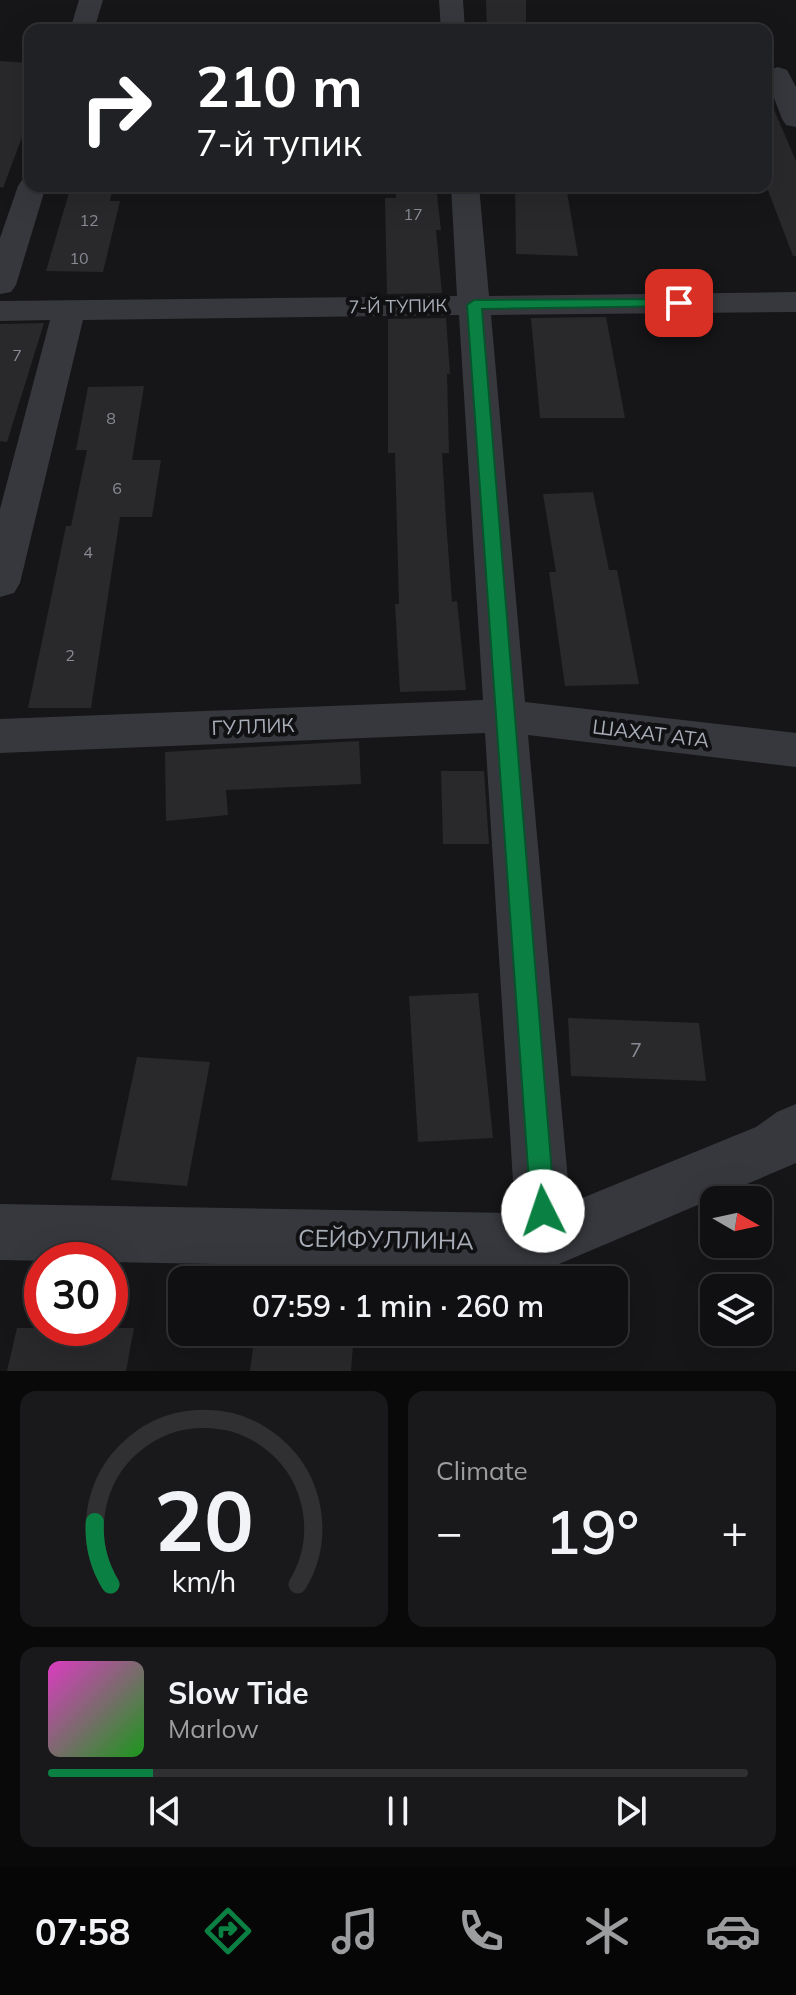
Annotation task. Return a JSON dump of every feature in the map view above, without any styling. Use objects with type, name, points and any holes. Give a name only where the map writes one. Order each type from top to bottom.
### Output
[{"type":"street","points":[[84,24],[91,0]]},
{"type":"street","points":[[451,0],[453,24]]},
{"type":"street","points":[[780,75],[796,119]]},
{"type":"street","points":[[0,285],[30,192]]},
{"type":"street","points":[[465,192],[545,1242]]},
{"type":"street","name":"7-Й ТУПИК","points":[[0,311],[796,302]]},
{"type":"street","points":[[0,583],[69,310]]},
{"type":"street","name":"ГУЛЛИК","points":[[0,736],[506,716]]},
{"type":"street","name":"ШАХАТ АТА","points":[[506,716],[796,750]]},
{"type":"street","name":"СЕЙФУЛЛИНА","points":[[0,1232],[545,1242],[775,1146],[796,1130]]},
{"type":"building","points":[[486,0],[526,0],[526,24],[487,24]]},
{"type":"building","points":[[0,61],[24,63],[24,132],[3,188],[0,187]]},
{"type":"building","points":[[772,105],[796,161],[796,256],[793,256],[769,192],[772,192]]},
{"type":"building","points":[[69,192],[112,192],[110,201],[120,201],[103,272],[46,271]]},
{"type":"building","points":[[396,192],[437,192],[441,230],[436,230],[442,293],[387,294],[385,198],[396,198]]},
{"type":"building","points":[[515,192],[567,192],[578,256],[516,254]]},
{"type":"building","points":[[606,317],[625,418],[540,418],[531,318]]},
{"type":"building","points":[[446,318],[450,374],[447,374],[449,453],[442,453],[452,602],[457,601],[466,690],[400,692],[395,604],[399,604],[395,453],[388,453],[388,319]]},
{"type":"building","points":[[44,323],[7,442],[0,441],[0,324]]},
{"type":"building","points":[[144,386],[132,460],[161,460],[152,517],[120,517],[91,708],[28,708],[66,526],[71,526],[87,450],[76,450],[88,387]]},
{"type":"building","points":[[593,492],[609,570],[617,570],[639,684],[565,686],[549,572],[556,572],[543,494]]},
{"type":"building","points":[[359,741],[361,784],[226,790],[228,815],[166,821],[165,752]]},
{"type":"building","points":[[441,771],[484,771],[489,844],[443,844]]},
{"type":"building","points":[[478,993],[493,1138],[418,1142],[409,996]]},
{"type":"building","points":[[568,1018],[699,1023],[706,1081],[571,1076]]},
{"type":"building","points":[[137,1057],[210,1062],[187,1186],[111,1180]]},
{"type":"building","points":[[17,1328],[24,1328],[24,1346],[128,1346],[128,1328],[134,1328],[126,1371],[7,1371]]},
{"type":"building","points":[[253,1346],[353,1346],[351,1371],[250,1371]]},
{"type":"route","points":[[543,1211],[474,305],[679,303]]}]
